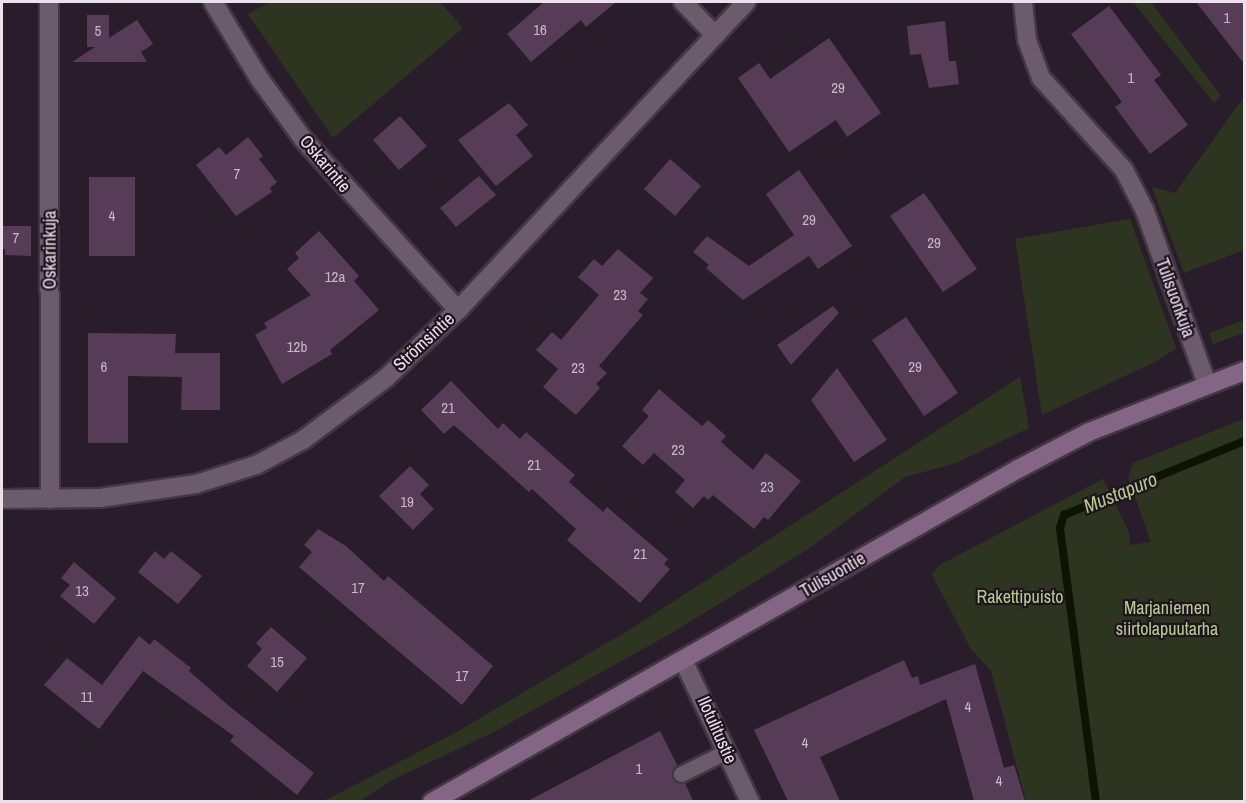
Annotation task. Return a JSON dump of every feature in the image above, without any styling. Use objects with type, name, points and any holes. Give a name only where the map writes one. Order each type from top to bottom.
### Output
[{"type":"main road","name":"Tulisuontie","points":[[432,801],[1018,469],[1089,432],[1245,371]]},
{"type":"street","name":"Oskarinkuja","points":[[49,2],[50,499]]},
{"type":"street","name":"Oskarintie","points":[[213,2],[259,78],[303,139],[458,310]]},
{"type":"street","points":[[682,2],[714,34]]},
{"type":"street","name":"Strömsintie","points":[[2,499],[50,499],[146,493],[196,484],[256,465],[349,408],[458,310],[746,2]]},
{"type":"street","name":"Tulisuonkuja","points":[[1023,2],[1027,40],[1041,78],[1124,170],[1145,210],[1208,384]]},
{"type":"street","name":"Ilotulitustie","points":[[683,660],[750,801]]},
{"type":"lane","points":[[681,774],[727,751]]},
{"type":"green space","points":[[270,2],[440,2],[463,28],[333,138],[248,14]]},
{"type":"green space","points":[[1133,2],[1151,2],[1221,96],[1214,103]]},
{"type":"green space","points":[[1244,97],[1244,250],[1184,273],[1152,187],[1175,193]]},
{"type":"green space","points":[[1130,219],[1176,348],[1157,361],[1042,415],[1015,239]]},
{"type":"green space","points":[[1244,320],[1244,333],[1213,344],[1209,333]]},
{"type":"green space","points":[[1020,377],[1029,428],[956,463],[905,477],[810,548],[670,634],[492,733],[394,779],[360,801],[324,801],[455,733],[634,627]]},
{"type":"green space","points":[[1244,419],[1244,801],[1026,801],[991,671],[971,649],[932,575],[938,566],[1103,479],[1129,532],[1130,545],[1151,542],[1128,477],[1133,463]]},
{"type":"building","points":[[544,2],[616,2],[586,27],[581,20],[531,62],[507,34]]},
{"type":"building","points":[[1196,2],[1245,2],[1245,65]]},
{"type":"building","points":[[1109,6],[1161,75],[1154,80],[1188,125],[1150,154],[1115,107],[1122,102],[1071,34]]},
{"type":"building","points":[[87,15],[109,15],[109,38],[137,20],[153,44],[141,52],[147,62],[72,62],[95,47],[87,47]]},
{"type":"building","points":[[945,21],[949,61],[956,61],[959,84],[929,88],[921,54],[910,55],[907,26]]},
{"type":"building","points":[[829,38],[881,113],[847,137],[836,120],[789,152],[738,78],[759,63],[770,79]]},
{"type":"building","points":[[509,103],[528,125],[516,135],[533,156],[496,186],[458,140]]},
{"type":"building","points":[[400,116],[427,146],[399,170],[373,140]]},
{"type":"building","points":[[248,137],[263,156],[259,159],[277,182],[270,188],[272,192],[236,216],[196,165],[219,147],[226,155]]},
{"type":"building","points":[[670,159],[701,186],[675,216],[644,189]]},
{"type":"building","points":[[799,170],[852,246],[818,269],[809,256],[743,300],[706,268],[709,265],[693,252],[707,236],[749,266],[794,235],[766,194]]},
{"type":"building","points":[[479,176],[496,195],[456,227],[440,208]]},
{"type":"building","points":[[89,177],[135,177],[135,256],[89,256]]},
{"type":"building","points":[[924,193],[977,269],[943,292],[890,216]]},
{"type":"building","points":[[2,226],[31,226],[31,256],[5,255],[5,249],[2,249]]},
{"type":"building","points":[[319,231],[359,276],[354,281],[379,310],[330,350],[332,354],[282,384],[255,335],[267,328],[264,323],[311,295],[287,269],[299,258],[295,253]]},
{"type":"building","points":[[618,249],[653,278],[640,293],[648,299],[638,311],[643,315],[599,366],[607,373],[596,384],[600,388],[576,415],[543,387],[558,369],[536,350],[552,332],[561,340],[599,295],[578,277],[594,259],[602,266]]},
{"type":"building","points":[[833,306],[839,313],[791,365],[777,345]]},
{"type":"building","points":[[906,317],[958,393],[924,416],[872,340]]},
{"type":"building","points":[[88,333],[176,334],[175,353],[220,353],[220,410],[181,410],[182,377],[128,376],[128,443],[88,443]]},
{"type":"building","points":[[837,368],[887,440],[854,462],[811,400]]},
{"type":"building","points":[[451,381],[498,429],[503,423],[520,439],[526,432],[575,475],[569,482],[603,512],[607,507],[668,559],[664,564],[670,569],[640,603],[567,540],[576,529],[532,489],[529,492],[454,425],[444,434],[421,410]]},
{"type":"building","points":[[659,389],[702,426],[708,420],[726,436],[721,442],[753,470],[766,453],[801,481],[768,520],[764,517],[754,529],[713,495],[708,500],[704,496],[693,508],[675,492],[685,480],[654,453],[643,465],[622,446],[649,416],[642,410]]},
{"type":"building","points":[[410,466],[429,485],[420,494],[434,509],[413,530],[379,496]]},
{"type":"building","points":[[318,529],[346,546],[384,581],[388,576],[493,666],[462,705],[299,567],[312,552],[304,545]]},
{"type":"building","points":[[155,551],[164,559],[171,551],[202,576],[178,604],[138,572]]},
{"type":"building","points":[[74,562],[116,598],[94,624],[60,596],[70,585],[61,578]]},
{"type":"building","points":[[271,627],[307,658],[277,692],[247,666],[262,649],[256,643]]},
{"type":"building","points":[[139,636],[150,645],[154,639],[191,668],[189,671],[229,706],[314,773],[297,795],[230,741],[234,736],[143,671],[99,729],[44,685],[67,658],[102,685]]},
{"type":"building","points":[[904,660],[912,678],[918,676],[920,685],[975,664],[1004,768],[1014,765],[1025,801],[974,801],[946,699],[820,757],[840,801],[788,801],[754,730]]},
{"type":"building","points":[[660,731],[677,765],[672,778],[685,783],[693,801],[528,801]]},
{"type":"waterway","name":"Mustapuro","points":[[1096,802],[1060,528],[1064,515],[1244,441]]},
{"type":"park label","name":"Rakettipuisto","points":[[1020,597]]},
{"type":"park label","name":"Marjaniemen siirtolapuutarha","points":[[1167,619]]}]
